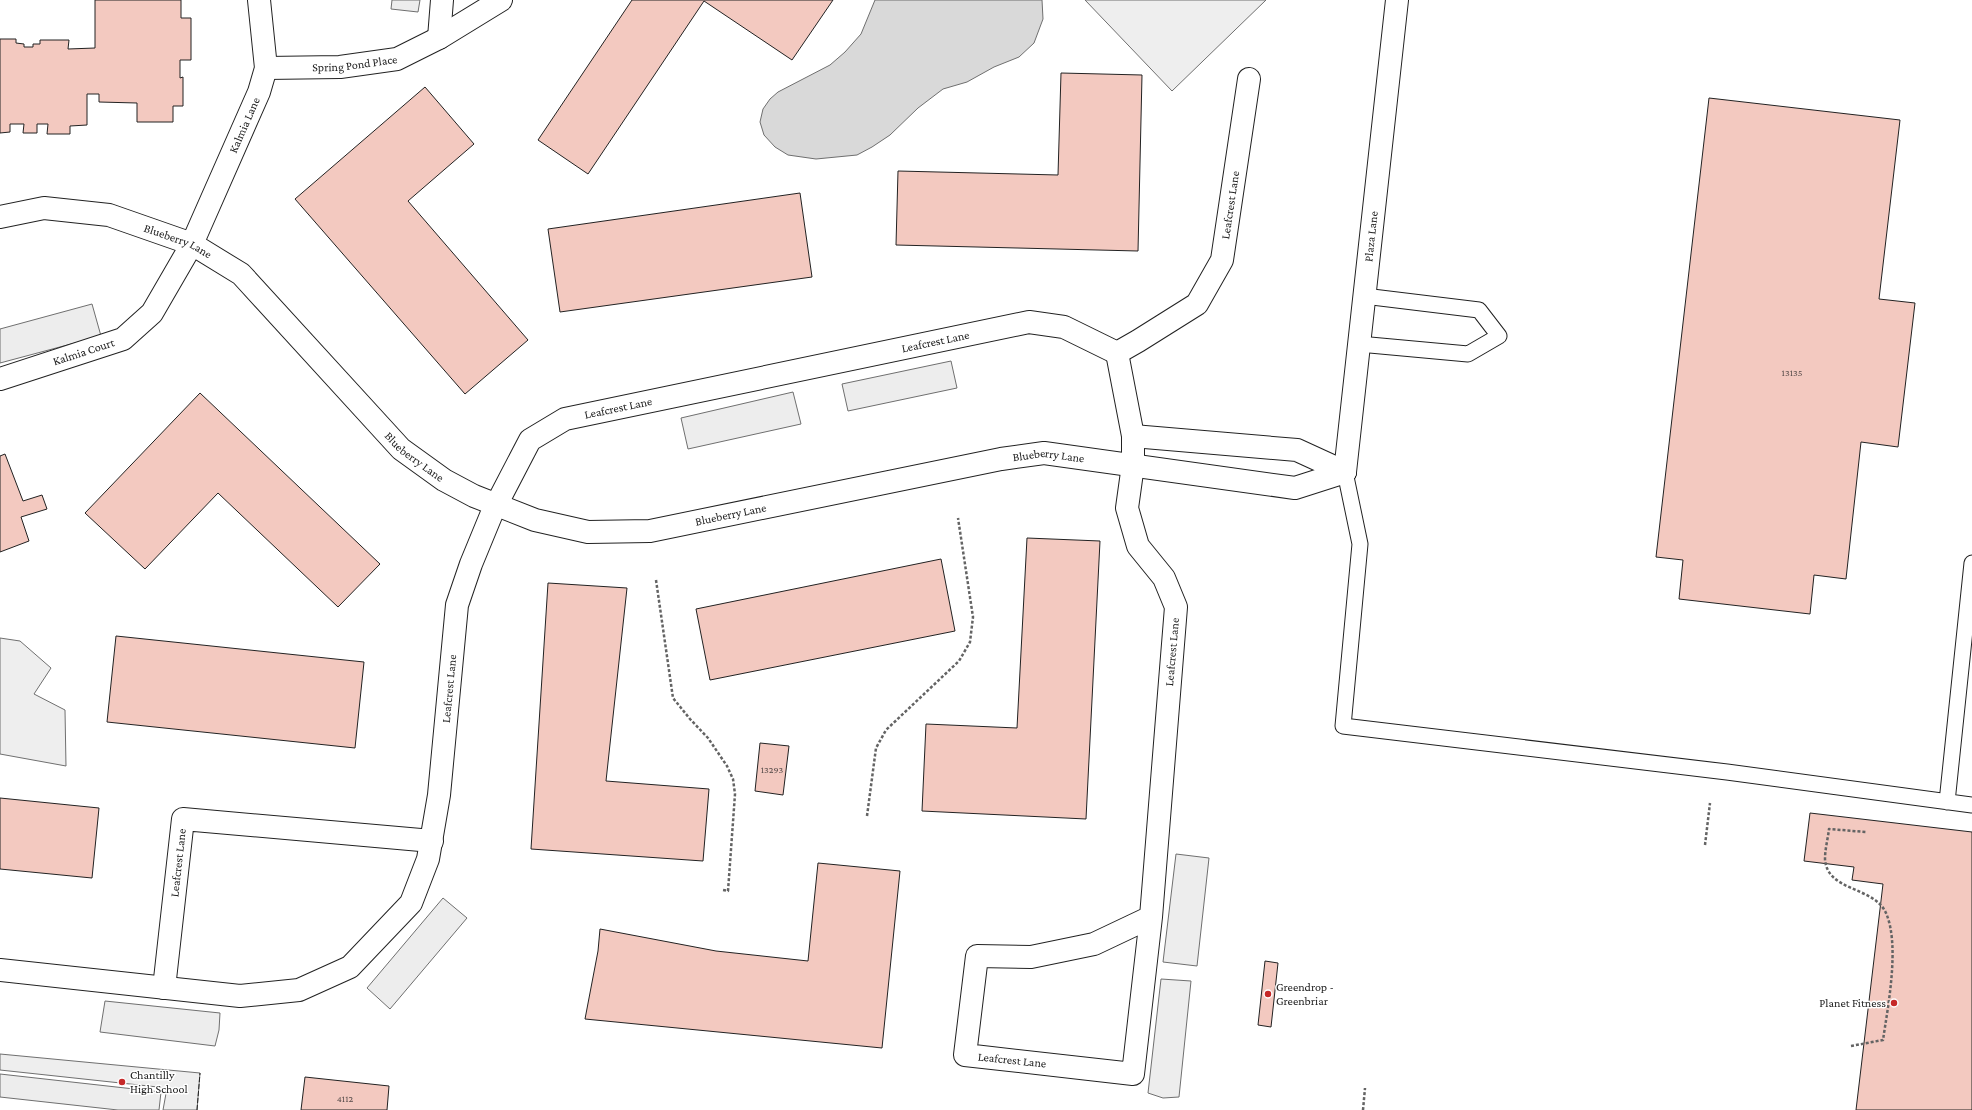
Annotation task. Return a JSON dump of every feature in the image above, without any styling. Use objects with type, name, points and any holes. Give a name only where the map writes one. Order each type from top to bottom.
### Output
[{"type":"street","name":"Kalmia Lane","points":[[192,244],[259,92],[266,68],[259,0]]},
{"type":"street","points":[[439,38],[442,0]]},
{"type":"street","name":"Spring Pond Place","points":[[266,68],[340,67],[397,59],[439,38],[501,0]]},
{"type":"street","name":"Plaza Lane","points":[[1345,472],[1397,0]]},
{"type":"street","name":"Leafcrest Lane","points":[[1117,353],[1197,304],[1222,260],[1249,78]]},
{"type":"street","name":"Blueberry Lane","points":[[0,217],[44,208],[109,215],[192,244],[241,274],[401,449],[444,480],[474,496],[535,520],[588,532],[650,531],[1001,459],[1044,453],[1295,488],[1345,472]]},
{"type":"street","name":"Kalmia Court","points":[[0,380],[123,339],[152,313],[192,244]]},
{"type":"street","name":"Leafcrest Lane","points":[[0,970],[240,996],[299,990],[350,967],[411,904],[428,859],[439,795],[457,605],[471,564],[496,504],[530,440],[565,419],[1029,322],[1064,327],[1117,353]]},
{"type":"street","name":"Leafcrest Lane","points":[[1117,353],[1133,436],[1133,465],[1127,508],[1138,546],[1164,578],[1176,607],[1150,917],[1133,1074],[965,1055],[977,956],[1031,957],[1094,944],[1150,917]]},
{"type":"street","points":[[1133,436],[1297,450],[1345,472]]},
{"type":"street","name":"Leafcrest Lane","points":[[164,988],[183,819],[432,841]]},
{"type":"lane","points":[[1359,344],[1468,354],[1499,336],[1479,310],[1364,296]]},
{"type":"lane","points":[[1345,472],[1360,544],[1344,726],[1727,772],[1972,805]]},
{"type":"lane","points":[[1947,802],[1972,563]]},
{"type":"path","points":[[867,816],[876,748],[886,730],[959,661],[970,642],[973,617],[958,518]]},
{"type":"path","points":[[656,580],[673,698],[708,738],[727,766],[733,779],[735,794],[728,891],[723,890]]},
{"type":"path","points":[[1705,845],[1710,803]]},
{"type":"path","points":[[1851,1046],[1884,1040],[1890,984],[1892,939],[1886,913],[1877,901],[1834,879],[1825,860],[1829,829],[1866,832]]},
{"type":"path","points":[[1363,1110],[1365,1088]]},
{"type":"shaded area","points":[[392,0],[420,0],[418,12],[391,9]]},
{"type":"shaded area","points":[[875,0],[1042,0],[1043,19],[1034,43],[1019,57],[994,67],[967,82],[943,89],[918,108],[890,135],[857,155],[816,159],[788,155],[775,147],[764,135],[760,122],[763,109],[770,99],[778,92],[830,65],[845,52],[861,34]]},
{"type":"shaded area","points":[[1085,0],[1266,0],[1172,91]]},
{"type":"shaded area","points":[[92,304],[101,336],[0,363],[0,329]]},
{"type":"shaded area","points":[[951,361],[957,388],[848,411],[842,384]]},
{"type":"shaded area","points":[[793,392],[801,424],[688,449],[681,418]]},
{"type":"shaded area","points":[[0,638],[20,641],[51,668],[34,694],[65,710],[66,766],[0,754]]},
{"type":"shaded area","points":[[1176,854],[1209,858],[1197,966],[1163,962]]},
{"type":"shaded area","points":[[443,898],[467,918],[390,1009],[367,988]]},
{"type":"shaded area","points":[[1161,979],[1191,981],[1179,1097],[1163,1098],[1148,1093]]},
{"type":"shaded area","points":[[105,1001],[220,1013],[219,1030],[215,1046],[100,1032]]},
{"type":"shaded area","points":[[0,1054],[200,1073],[197,1110],[163,1110],[167,1088],[0,1070]]},
{"type":"shaded area","points":[[0,1074],[161,1092],[159,1110],[118,1110],[0,1097]]},
{"type":"building","points":[[95,0],[181,0],[181,18],[191,18],[191,60],[180,60],[180,78],[183,77],[183,106],[173,106],[173,122],[137,122],[137,103],[99,102],[99,94],[87,94],[87,125],[70,126],[70,134],[47,134],[48,124],[37,124],[37,133],[23,133],[24,124],[10,124],[10,132],[0,133],[0,39],[16,39],[16,43],[24,44],[24,47],[33,47],[33,44],[40,44],[40,40],[69,40],[68,49],[95,48]]},
{"type":"building","points":[[632,0],[833,0],[792,60],[704,1],[588,174],[538,140]]},
{"type":"building","points":[[1061,73],[1142,75],[1138,251],[896,245],[898,171],[1058,175]]},
{"type":"building","points":[[425,87],[474,144],[408,201],[528,340],[465,394],[295,199]]},
{"type":"building","points":[[1709,98],[1900,120],[1879,299],[1915,303],[1898,447],[1861,442],[1846,579],[1814,575],[1810,614],[1679,599],[1683,560],[1656,557]]},
{"type":"building","points":[[800,193],[812,277],[560,312],[548,229]]},
{"type":"building","points":[[200,393],[380,564],[338,607],[218,493],[145,569],[85,513]]},
{"type":"building","points":[[5,454],[23,501],[42,495],[47,509],[21,517],[29,541],[0,552],[0,456]]},
{"type":"building","points":[[1027,538],[1100,541],[1086,819],[922,811],[926,724],[1017,728]]},
{"type":"building","points":[[941,559],[955,631],[710,680],[696,609]]},
{"type":"building","points":[[548,583],[627,588],[606,781],[709,789],[703,861],[531,849]]},
{"type":"building","points":[[116,636],[364,662],[355,748],[107,722]]},
{"type":"building","points":[[760,743],[789,746],[783,795],[755,791]]},
{"type":"building","points":[[0,798],[99,808],[92,878],[0,869]]},
{"type":"building","points":[[1810,813],[1972,832],[1972,1110],[1856,1110],[1883,884],[1852,880],[1854,867],[1804,861]]},
{"type":"building","points":[[818,863],[900,871],[882,1048],[585,1019],[598,951],[600,929],[716,951],[808,961]]},
{"type":"building","name":"Greendrop - Greenbriar","points":[[1265,961],[1278,963],[1271,1027],[1258,1025]]},
{"type":"building","points":[[305,1077],[389,1086],[387,1110],[301,1110]]},
{"type":"fence","points":[[197,1110],[200,1073]]},
{"type":"place","name":"Greendrop - Greenbriar","points":[[1268,994]]},
{"type":"place","name":"Planet Fitness","points":[[1894,1003]]},
{"type":"place","name":"Chantilly High School","points":[[122,1082]]}]
